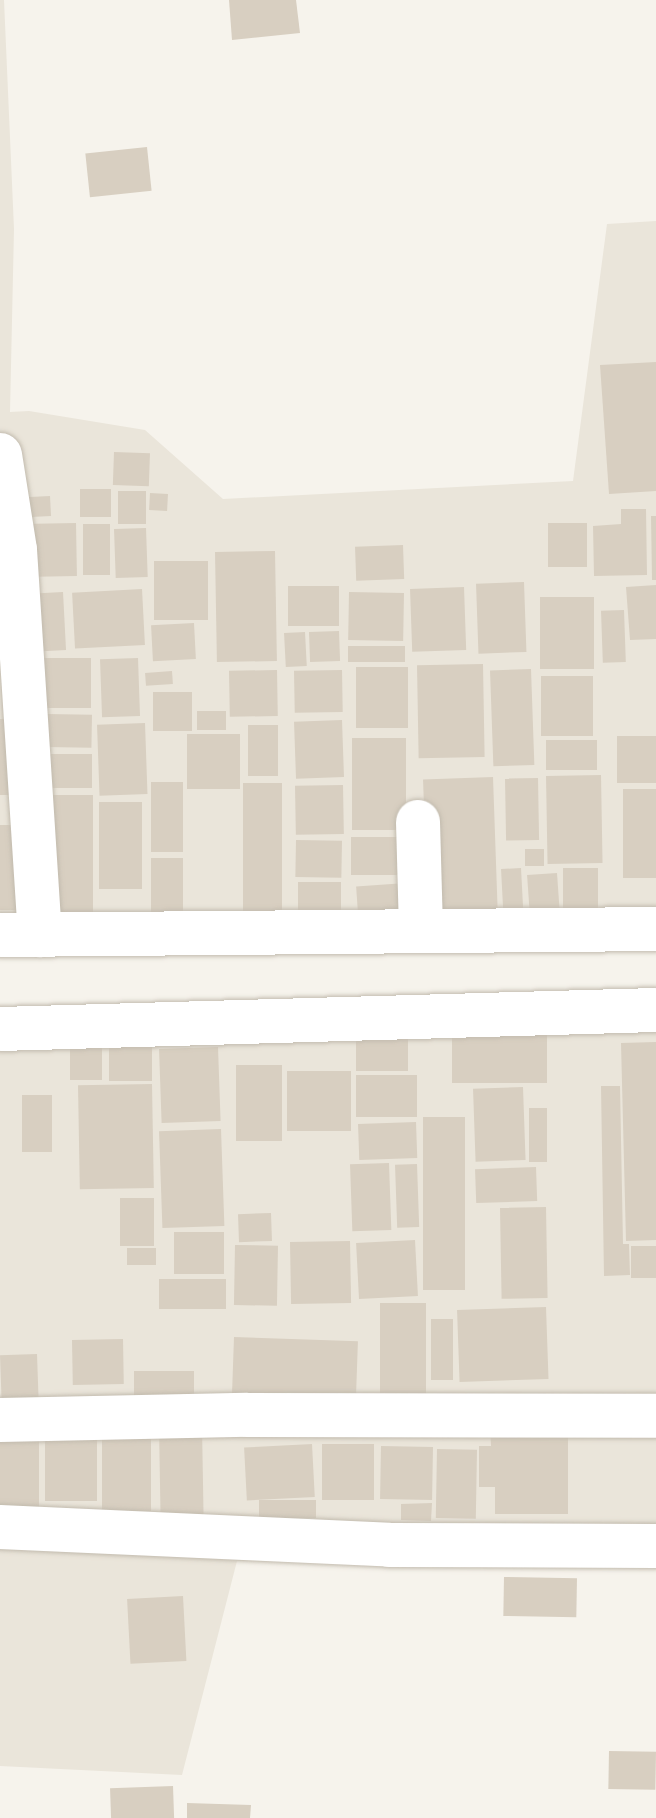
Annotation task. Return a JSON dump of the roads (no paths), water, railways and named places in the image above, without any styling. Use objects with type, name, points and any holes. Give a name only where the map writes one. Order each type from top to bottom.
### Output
[{"type":"street","points":[[0,458],[15,550],[20,935],[656,929]]},
{"type":"street","points":[[418,822],[421,930]]},
{"type":"street","points":[[0,1029],[656,1010]]},
{"type":"street","points":[[0,1420],[247,1415],[656,1416]]},
{"type":"street","points":[[0,1527],[389,1545],[656,1546]]}]
